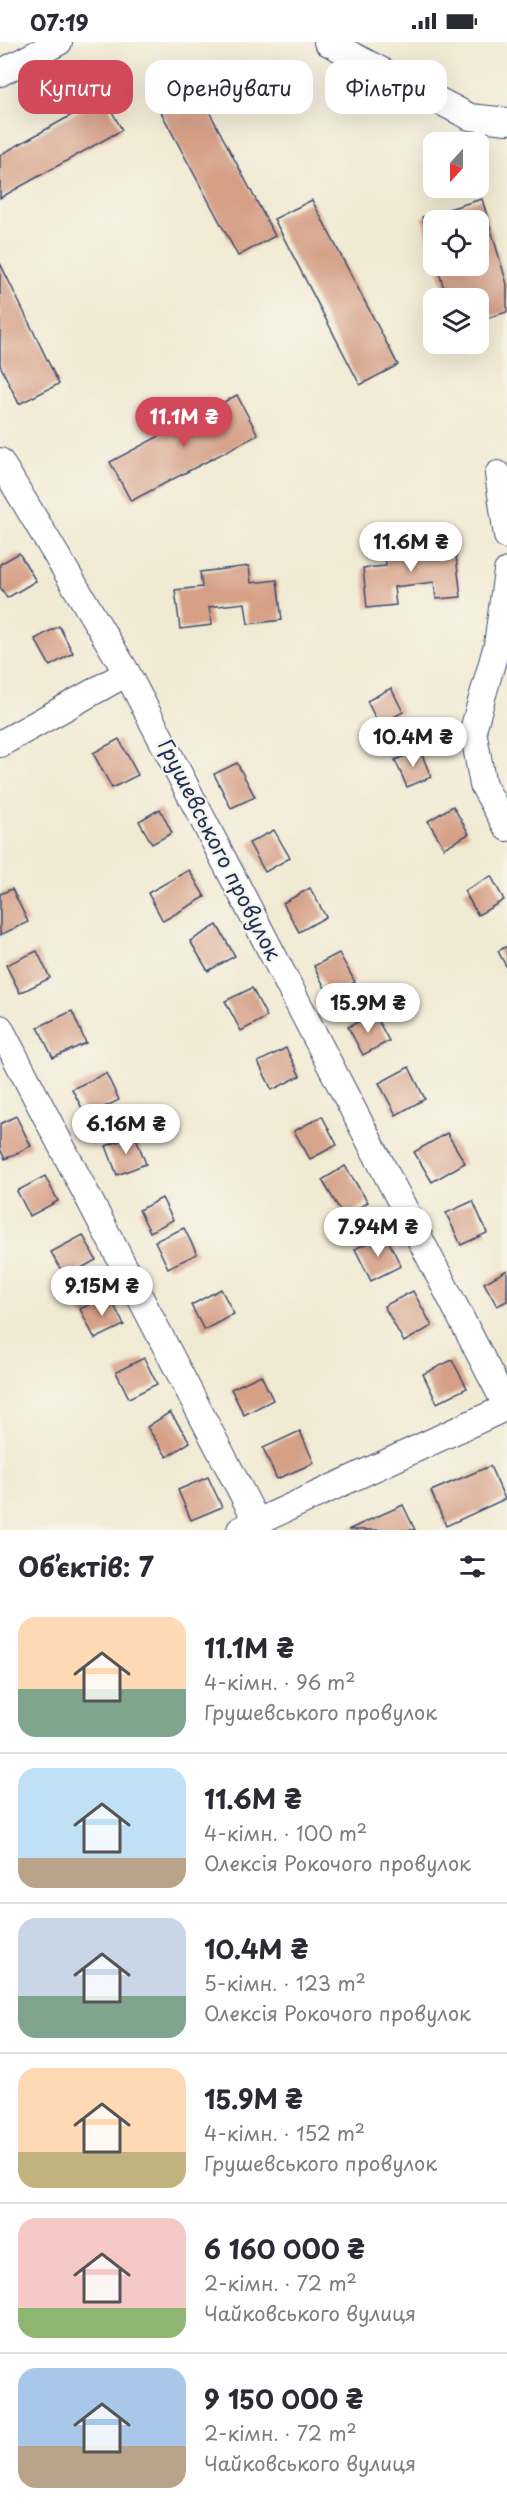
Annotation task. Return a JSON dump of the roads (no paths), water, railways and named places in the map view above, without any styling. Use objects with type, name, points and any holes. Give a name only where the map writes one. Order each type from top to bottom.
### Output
[{"type":"street","points":[[0,73],[59,42]]},
{"type":"street","points":[[327,42],[470,117],[507,121]]},
{"type":"street","name":"Грушевського провулок","points":[[0,461],[127,673],[507,1407]]},
{"type":"street","points":[[498,474],[507,536]]},
{"type":"street","points":[[507,571],[497,645],[472,730],[483,785],[507,828]]},
{"type":"street","points":[[0,744],[127,673]]},
{"type":"street","points":[[0,1028],[249,1526],[507,1407]]}]
